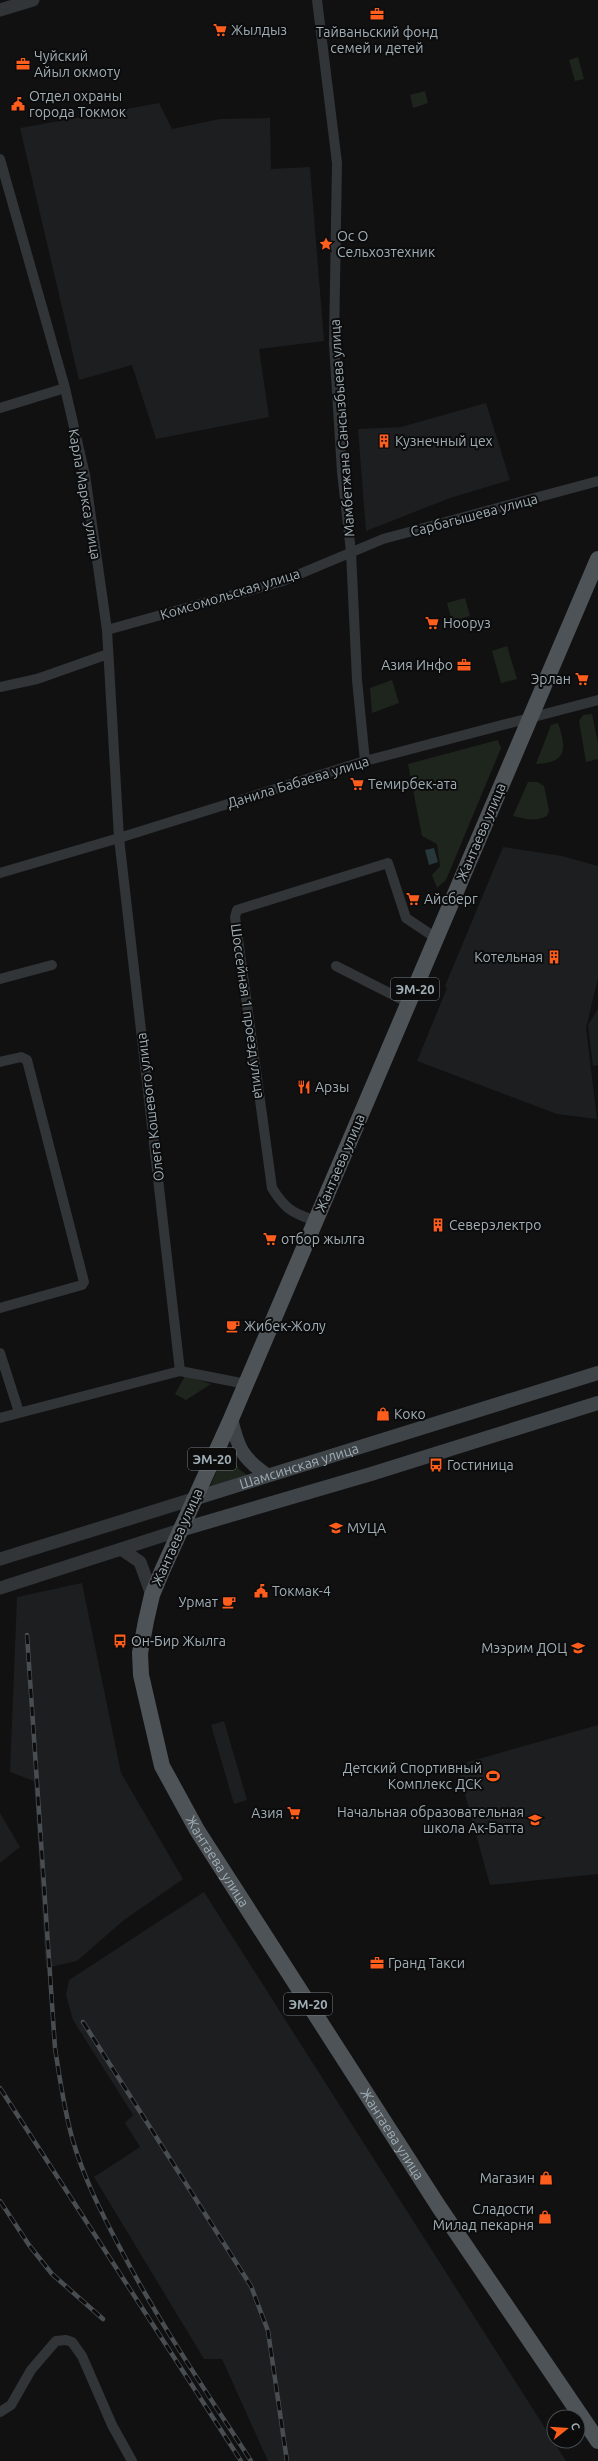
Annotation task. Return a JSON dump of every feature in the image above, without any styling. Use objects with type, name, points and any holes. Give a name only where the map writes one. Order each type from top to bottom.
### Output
[{"type":"main road","name":"Жантаева улица","points":[[598,559],[231,1419],[193,1499],[152,1595],[140,1653],[141,1675],[162,1766],[188,1814],[439,2207],[598,2441]]},
{"type":"main road","name":"Шамсинская улица","points":[[193,1499],[598,1373]]},
{"type":"main road","name":"Шамсинская улица","points":[[180,1530],[370,1474],[598,1403]]},
{"type":"main road","points":[[231,1419],[241,1453],[251,1465],[267,1475]]},
{"type":"street","points":[[0,10],[33,0]]},
{"type":"street","name":"Мамбетжана Сансызбыева улица","points":[[317,0],[338,163],[334,344],[342,472],[351,552],[357,680],[365,761]]},
{"type":"street","name":"Карла Маркса улица","points":[[0,159],[65,388],[85,476],[107,630],[120,841]]},
{"type":"street","points":[[0,408],[65,388]]},
{"type":"street","name":"Сарбагышева улица","points":[[351,552],[383,539],[598,482]]},
{"type":"street","name":"Комсомольская улица","points":[[107,630],[283,581],[351,552]]},
{"type":"street","points":[[0,687],[37,679],[108,654]]},
{"type":"street","name":"Данила Бабаева улица","points":[[0,873],[120,841],[365,761],[515,723],[530,717],[598,700]]},
{"type":"street","name":"Олега Кошевого улица","points":[[120,841],[180,1371]]},
{"type":"street","name":"Шоссейная 1 проезд улица","points":[[316,1221],[294,1214],[282,1203],[272,1188],[235,917],[237,910],[388,863],[406,918],[436,938]]},
{"type":"street","points":[[0,979],[52,965]]},
{"type":"street","points":[[336,966],[408,1003]]},
{"type":"street","points":[[0,1062],[21,1057],[27,1060],[84,1282],[82,1285],[0,1308]]},
{"type":"street","points":[[0,1353],[19,1412]]},
{"type":"street","points":[[0,1418],[180,1371],[246,1384]]},
{"type":"street","name":"Шамсинская улица","points":[[0,1559],[193,1499]]},
{"type":"street","name":"Шамсинская улица","points":[[0,1588],[180,1530]]},
{"type":"street","points":[[121,1549],[140,1562],[152,1595]]},
{"type":"street","points":[[0,2412],[11,2405],[31,2370],[56,2341],[66,2340],[72,2342],[82,2356],[112,2425],[132,2461]]},
{"type":"shaded area","points":[[578,57],[584,79],[575,81],[569,60]]},
{"type":"shaded area","points":[[425,91],[428,103],[413,108],[410,95]]},
{"type":"shaded area","points":[[159,103],[172,129],[220,119],[270,118],[271,169],[310,167],[324,341],[259,349],[269,417],[156,439],[132,365],[79,380],[20,128]]},
{"type":"shaded area","points":[[486,403],[510,480],[450,498],[366,531],[358,429],[401,427]]},
{"type":"shaded area","points":[[465,598],[470,616],[452,621],[447,603]]},
{"type":"shaded area","points":[[507,646],[517,679],[501,683],[492,651]]},
{"type":"shaded area","points":[[392,680],[399,703],[372,713],[370,688]]},
{"type":"shaded area","points":[[592,714],[598,743],[598,759],[586,762],[579,721],[583,715]]},
{"type":"shaded area","points":[[558,723],[563,740],[562,753],[554,761],[536,764],[551,725]]},
{"type":"shaded area","points":[[498,740],[501,748],[446,880],[437,888],[432,875],[440,866],[437,844],[422,836],[408,764]]},
{"type":"shaded area","points":[[528,782],[538,782],[544,786],[549,810],[547,816],[543,818],[526,819],[513,816]]},
{"type":"shaded area","name":"Котельная","points":[[503,847],[562,856],[598,866],[598,978],[586,1028],[597,1119],[557,1114],[417,1061],[447,988],[445,986]]},
{"type":"shaded area","points":[[434,848],[438,862],[429,865],[425,850]]},
{"type":"shaded area","points":[[598,1009],[598,1065],[593,1066],[588,1025]]},
{"type":"shaded area","points":[[185,1376],[211,1384],[186,1400],[175,1394]]},
{"type":"shaded area","points":[[227,1448],[239,1469],[250,1477],[209,1489]]},
{"type":"shaded area","points":[[82,1583],[121,1773],[183,1879],[124,1920],[77,1961],[46,1968],[34,1781],[10,1772],[17,1597]]},
{"type":"shaded area","points":[[224,1721],[247,1800],[234,1804],[211,1725]]},
{"type":"shaded area","name":"Начальная образовательная школа Ак-Батта","points":[[598,1725],[598,1874],[490,1885],[457,1765]]},
{"type":"shaded area","points":[[0,1813],[20,1847],[0,1863]]},
{"type":"shaded area","points":[[204,1892],[546,2430],[546,2449],[558,2449],[566,2461],[268,2461],[222,2359],[204,2359],[94,2177],[140,2147],[125,2123],[133,2115],[73,2020],[66,1995],[69,1980]]},
{"type":"railway","points":[[27,1635],[55,2048],[62,2095],[77,2155],[93,2195],[134,2274],[182,2355],[251,2461]]},
{"type":"railway","points":[[83,2022],[251,2286],[268,2331],[287,2461]]},
{"type":"railway","points":[[0,2088],[241,2461]]},
{"type":"railway","points":[[0,2201],[29,2245],[52,2274],[103,2319]]},
{"type":"place","name":"Тайваньский фонд семей и детей","points":[[377,14]]},
{"type":"place","name":"Жылдыз","points":[[220,30]]},
{"type":"place","name":"Чуйский Айыл окмоту","points":[[23,64]]},
{"type":"place","name":"Отдел охраны города Токмок","points":[[18,104]]},
{"type":"place","name":"Ос О Сельхозтехник","points":[[326,244]]},
{"type":"place","name":"Кузнечный цех","points":[[384,441]]},
{"type":"place","name":"Нооруз","points":[[432,623]]},
{"type":"place","name":"Азия Инфо","points":[[464,665]]},
{"type":"place","name":"Эрлан","points":[[582,679]]},
{"type":"place","name":"Темирбек-ата","points":[[357,784]]},
{"type":"place","name":"Айсберг","points":[[413,899]]},
{"type":"place","name":"Котельная","points":[[554,957]]},
{"type":"place","name":"Арзы","points":[[304,1087]]},
{"type":"place","name":"Северэлектро","points":[[438,1225]]},
{"type":"place","name":"отбор жылга","points":[[270,1239]]},
{"type":"place","name":"Жибек-Жолу","points":[[233,1326]]},
{"type":"place","name":"Коко","points":[[383,1414]]},
{"type":"place","name":"Гостиница","points":[[436,1465]]},
{"type":"place","name":"МУЦА","points":[[336,1528]]},
{"type":"place","name":"Токмак-4","points":[[261,1591]]},
{"type":"place","name":"Урмат","points":[[229,1602]]},
{"type":"place","name":"Он-Бир Жылга","points":[[120,1641]]},
{"type":"place","name":"Мээрим ДОЦ","points":[[578,1648]]},
{"type":"place","name":"Детский Спортивный Комплекс ДСК","points":[[493,1776]]},
{"type":"place","name":"Азия","points":[[294,1813]]},
{"type":"place","name":"Начальная образовательная школа Ак-Батта","points":[[535,1820]]},
{"type":"place","name":"Гранд Такси","points":[[377,1963]]},
{"type":"place","name":"Магазин","points":[[546,2178]]},
{"type":"place","name":"Сладости Милад пекарня","points":[[545,2217]]}]
